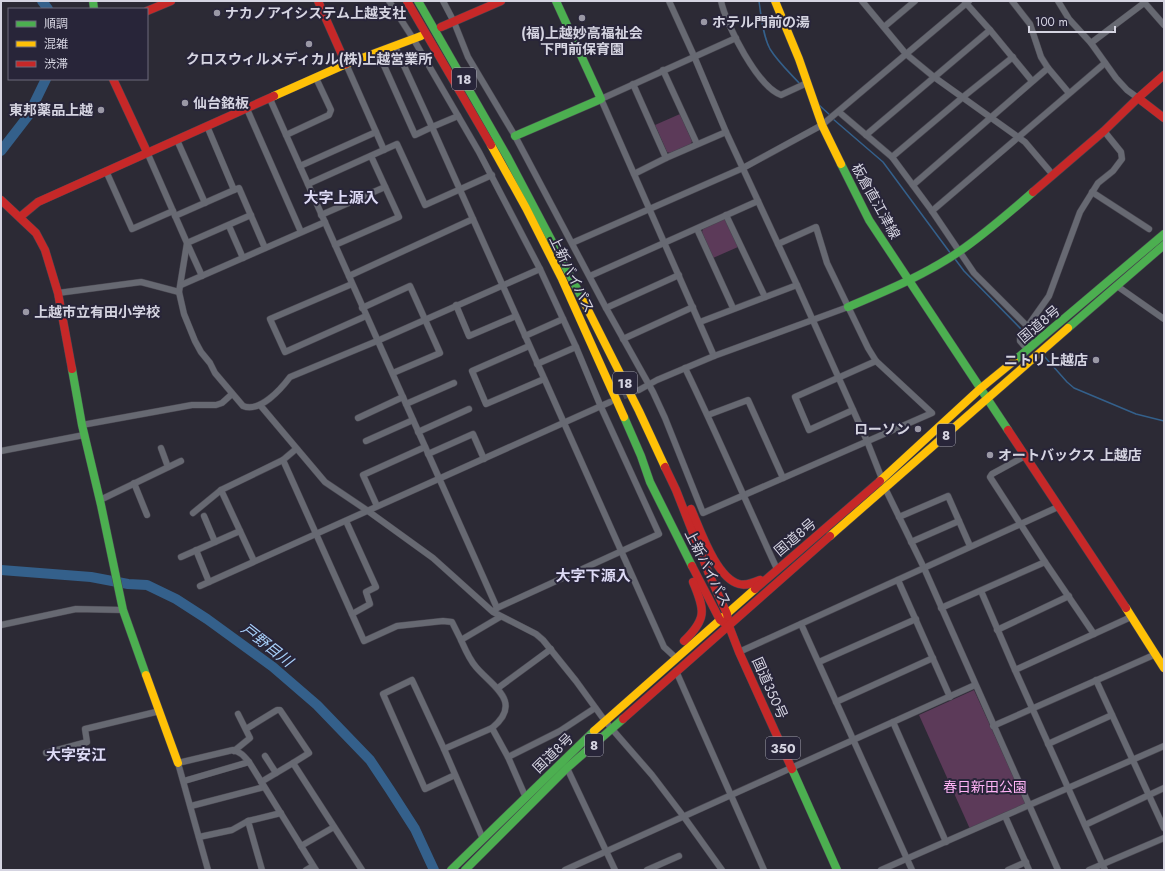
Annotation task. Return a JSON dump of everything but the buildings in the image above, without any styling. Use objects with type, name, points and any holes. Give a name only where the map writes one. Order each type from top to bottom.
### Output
[{"type":"main road","points":[[148,11],[171,1]]},
{"type":"main road","points":[[318,1],[346,64]]},
{"type":"main road","name":"上新バイパス","points":[[407,1],[455,81],[562,279],[620,407],[641,456],[650,482],[720,620],[729,626]]},
{"type":"main road","name":"上新バイパス","points":[[418,1],[508,158],[639,411],[676,490],[709,574],[727,614],[729,626]]},
{"type":"main road","points":[[441,27],[501,1]]},
{"type":"main road","points":[[516,136],[601,99],[556,1]]},
{"type":"main road","name":"板倉直江津線","points":[[775,1],[822,125],[869,220],[1164,668]]},
{"type":"main road","points":[[20,217],[38,202],[147,152],[270,99],[346,64],[417,38]]},
{"type":"main road","points":[[848,307],[909,281],[959,252],[989,230],[1104,131],[1164,75]]},
{"type":"main road","points":[[113,80],[147,152]]},
{"type":"main road","points":[[1138,98],[1164,118]]},
{"type":"main road","points":[[1,200],[36,233],[45,250],[58,293],[84,435],[100,500],[122,606],[178,763]]},
{"type":"main road","name":"国道8号","points":[[452,870],[605,721],[631,698],[648,676],[720,620],[882,479],[981,388],[1164,234]]},
{"type":"main road","name":"国道8号","points":[[465,870],[568,768],[611,729],[987,398],[1164,245]]},
{"type":"main road","points":[[639,411],[682,489],[718,568],[726,577],[738,585],[746,585],[769,576]]},
{"type":"main road","points":[[650,482],[666,525],[698,595],[702,610],[701,621],[697,628],[674,656]]},
{"type":"main road","name":"国道350号","points":[[729,626],[837,870]]},
{"type":"street","points":[[389,1],[417,38],[458,116],[492,175],[540,269],[576,347],[601,407],[660,534],[495,610]]},
{"type":"street","points":[[443,1],[454,22],[468,57],[516,136],[665,418],[703,513],[932,413],[876,361],[862,339],[827,263],[816,227],[778,244]]},
{"type":"street","points":[[669,1],[726,132],[797,285],[882,479]]},
{"type":"street","points":[[721,1],[736,38],[754,70],[766,85],[781,95],[807,83]]},
{"type":"street","points":[[884,28],[915,1]]},
{"type":"street","points":[[1012,1],[1030,24],[1041,56],[1048,68],[1069,93]]},
{"type":"street","points":[[1058,1],[1069,19],[1091,43],[1116,78],[1127,90],[1138,98]]},
{"type":"street","points":[[864,2],[906,54],[934,77],[1031,148],[1053,175]]},
{"type":"street","points":[[572,243],[743,168],[822,125],[966,2],[1032,81]]},
{"type":"street","points":[[1091,43],[1143,2],[1164,25]]},
{"type":"street","points":[[866,135],[990,30]]},
{"type":"street","points":[[714,356],[601,99],[736,38]]},
{"type":"street","points":[[395,46],[664,647],[674,656]]},
{"type":"street","points":[[378,52],[415,135],[458,116]]},
{"type":"street","points":[[892,158],[963,97],[1013,57]]},
{"type":"street","points":[[932,211],[1105,62]]},
{"type":"street","points":[[346,64],[384,150]]},
{"type":"street","points":[[913,184],[1048,68]]},
{"type":"street","points":[[663,70],[697,144]]},
{"type":"street","points":[[286,135],[329,116],[331,110],[316,78]]},
{"type":"street","points":[[633,84],[666,158]]},
{"type":"street","points":[[270,99],[362,308],[426,447],[495,610],[500,617],[536,634],[551,650],[611,729],[652,775],[722,870]]},
{"type":"street","points":[[247,109],[301,232]]},
{"type":"street","points":[[839,112],[892,158],[913,184],[974,274],[1028,327]]},
{"type":"street","points":[[207,126],[234,190]]},
{"type":"street","points":[[1028,350],[1020,341],[1020,337],[1049,296],[1080,212],[1098,183],[1116,168],[1122,159],[1121,152],[1104,131]]},
{"type":"street","points":[[300,166],[376,132]]},
{"type":"street","points":[[634,174],[666,158],[726,132]]},
{"type":"street","points":[[177,140],[205,203]]},
{"type":"street","points":[[308,184],[398,144],[425,206],[492,175]]},
{"type":"street","points":[[147,152],[202,276]]},
{"type":"street","points":[[335,245],[399,217],[371,156]]},
{"type":"street","points":[[106,171],[132,229],[205,203],[239,188],[265,248]]},
{"type":"street","points":[[321,215],[385,187]]},
{"type":"street","points":[[1092,192],[1149,229]]},
{"type":"street","points":[[590,276],[758,201]]},
{"type":"street","points":[[187,243],[229,226],[251,215]]},
{"type":"street","points":[[726,215],[765,297]]},
{"type":"street","points":[[349,276],[473,219]]},
{"type":"street","points":[[58,293],[141,282],[180,288],[202,276],[324,222]]},
{"type":"street","points":[[229,226],[243,258]]},
{"type":"street","points":[[697,228],[733,308]]},
{"type":"street","points":[[187,243],[180,288],[184,314],[195,341],[215,373],[232,394],[248,408],[254,408],[260,405],[278,391],[290,377],[426,320],[456,305],[540,269]]},
{"type":"street","points":[[606,308],[679,275]]},
{"type":"street","points":[[352,284],[270,319],[285,352],[366,316]]},
{"type":"street","points":[[700,322],[733,308],[797,285]]},
{"type":"street","points":[[362,308],[410,286],[440,353],[393,373]]},
{"type":"street","points":[[1117,286],[1164,319]]},
{"type":"street","points":[[456,305],[469,336],[516,316]]},
{"type":"street","points":[[623,339],[693,307]]},
{"type":"street","points":[[639,390],[714,356],[848,307]]},
{"type":"street","points":[[525,336],[563,319]]},
{"type":"street","points":[[529,346],[472,371],[486,404],[544,379]]},
{"type":"street","points":[[537,364],[576,347]]},
{"type":"street","points":[[852,410],[809,430],[795,397],[837,377],[876,361]]},
{"type":"street","points":[[685,368],[708,415],[742,495],[777,569]]},
{"type":"street","points":[[358,418],[454,383]]},
{"type":"street","points":[[82,425],[192,405],[216,405],[222,403],[232,394]]},
{"type":"street","points":[[708,415],[748,400],[783,478]]},
{"type":"street","points":[[200,586],[610,402]]},
{"type":"street","points":[[260,405],[325,482],[433,558],[495,610]]},
{"type":"street","points":[[418,432],[469,409]]},
{"type":"street","points":[[366,441],[413,420]]},
{"type":"street","points":[[428,454],[473,434],[484,458]]},
{"type":"street","points":[[1,452],[84,435]]},
{"type":"street","points":[[377,506],[363,475],[426,447]]},
{"type":"street","points":[[161,448],[168,466]]},
{"type":"street","points":[[193,513],[221,490],[283,460],[296,449]]},
{"type":"street","points":[[1025,456],[992,474],[990,477],[1094,634]]},
{"type":"street","points":[[100,500],[181,460]]},
{"type":"street","points":[[283,460],[364,641],[397,626],[443,621],[452,622],[471,661],[498,688],[503,696],[506,704],[500,719],[492,728],[444,749]]},
{"type":"street","points":[[134,483],[147,515]]},
{"type":"street","points":[[885,488],[924,568],[1028,806],[1058,870]]},
{"type":"street","points":[[221,490],[254,561]]},
{"type":"street","points":[[899,517],[948,496],[970,546]]},
{"type":"street","points":[[740,652],[1058,507]]},
{"type":"street","points":[[204,516],[215,542]]},
{"type":"street","points":[[346,521],[376,587],[366,592],[370,604],[352,614]]},
{"type":"street","points":[[911,542],[959,521]]},
{"type":"street","points":[[181,557],[240,531]]},
{"type":"street","points":[[196,550],[209,582]]},
{"type":"street","points":[[941,608],[1045,562]]},
{"type":"street","points":[[898,580],[950,697]]},
{"type":"street","points":[[981,591],[997,630],[1104,867]]},
{"type":"street","points":[[997,630],[1069,596]]},
{"type":"street","points":[[1,625],[76,609],[122,606]]},
{"type":"street","points":[[461,640],[500,617]]},
{"type":"street","points":[[1015,670],[1131,617]]},
{"type":"street","points":[[819,662],[916,619]]},
{"type":"street","points":[[801,624],[912,870]]},
{"type":"street","points":[[498,688],[551,650]]},
{"type":"street","points":[[993,726],[1156,654]]},
{"type":"street","points":[[836,702],[933,658]]},
{"type":"street","points":[[676,671],[764,870]]},
{"type":"street","points":[[455,775],[425,789],[383,694],[412,680],[444,749],[483,839]]},
{"type":"street","points":[[1096,680],[1164,828]]},
{"type":"street","points":[[565,870],[580,867],[607,851],[792,769],[975,685]]},
{"type":"street","points":[[508,758],[560,732],[595,708]]},
{"type":"street","points":[[191,806],[263,784],[276,773],[309,753],[280,710],[277,710],[246,729]]},
{"type":"street","points":[[46,753],[87,742],[85,729],[160,711]]},
{"type":"street","points":[[234,751],[250,738],[238,714]]},
{"type":"street","points":[[1048,744],[1112,714]]},
{"type":"street","points":[[893,722],[946,842]]},
{"type":"street","points":[[492,728],[508,758],[526,798]]},
{"type":"street","points":[[881,870],[1164,746]]},
{"type":"street","points":[[208,870],[178,763],[221,752],[234,751],[244,755],[249,762],[314,868],[306,870]]},
{"type":"street","points":[[264,756],[276,773]]},
{"type":"street","points":[[184,780],[249,762]]},
{"type":"street","points":[[293,763],[362,870]]},
{"type":"street","points":[[568,768],[615,870]]},
{"type":"street","points":[[1085,825],[1164,788]]},
{"type":"street","points":[[199,837],[232,830],[248,821],[281,813]]},
{"type":"street","points":[[1005,816],[1029,870]]},
{"type":"street","points":[[248,821],[262,870]]},
{"type":"street","points":[[301,846],[334,827]]},
{"type":"street","points":[[1089,870],[1104,867],[1164,838]]},
{"type":"street","points":[[647,870],[679,856]]},
{"type":"street","points":[[1008,870],[1026,862]]},
{"type":"green space","points":[[680,114],[692,141],[691,144],[670,153],[667,152],[655,125]]},
{"type":"green space","points":[[724,219],[727,220],[738,247],[713,258],[702,232],[703,229]]},
{"type":"green space","name":"春日新田公園","points":[[974,690],[1026,804],[970,829],[919,715]]},
{"type":"waterway","name":"戸野目川","points":[[42,1],[47,8]]},
{"type":"waterway","points":[[759,1],[764,32],[770,49],[780,63],[800,84]]},
{"type":"waterway","name":"戸野目川","points":[[1,151],[28,116],[46,80]]},
{"type":"waterway","points":[[819,105],[831,116]]},
{"type":"waterway","points":[[833,119],[883,162],[951,254]]},
{"type":"waterway","points":[[955,259],[964,271],[1022,330]]},
{"type":"waterway","points":[[1025,333],[1032,340]]},
{"type":"waterway","points":[[1044,356],[1074,388],[1136,414],[1164,421]]},
{"type":"waterway","name":"戸野目川","points":[[1,570],[91,577],[128,584],[147,585],[176,599],[207,619],[273,667],[317,705],[370,760],[415,829],[434,870]]},
{"type":"tunnel","points":[[615,400],[639,390]]},
{"type":"traffic: fast","points":[[93,1],[94,8]]},
{"type":"traffic: fast","points":[[418,1],[508,158],[583,300]]},
{"type":"traffic: fast","points":[[515,136],[601,99],[556,1]]},
{"type":"traffic: fast","points":[[841,164],[869,220],[1008,430]]},
{"type":"traffic: fast","points":[[848,307],[905,282],[947,260],[1007,215],[1033,192]]},
{"type":"traffic: fast","points":[[1014,361],[1164,234]]},
{"type":"traffic: fast","points":[[1068,328],[1164,245]]},
{"type":"traffic: fast","points":[[72,369],[82,425],[101,505],[123,610],[146,675]]},
{"type":"traffic: fast","points":[[624,417],[641,456],[650,482],[692,566]]},
{"type":"traffic: fast","points":[[465,870],[567,768],[623,719]]},
{"type":"traffic: fast","points":[[451,870],[594,731]]},
{"type":"traffic: fast","points":[[792,769],[837,870]]},
{"type":"traffic: slow","points":[[775,1],[799,59],[822,125],[841,164]]},
{"type":"traffic: slow","points":[[274,96],[346,64],[421,36]]},
{"type":"traffic: slow","points":[[491,145],[526,208],[562,279],[624,417]]},
{"type":"traffic: slow","points":[[583,300],[639,411],[665,467]]},
{"type":"traffic: slow","points":[[830,536],[1068,328]]},
{"type":"traffic: slow","points":[[880,481],[981,388],[1014,361]]},
{"type":"traffic: slow","points":[[594,731],[755,589]]},
{"type":"traffic: slow","points":[[1126,608],[1164,668]]},
{"type":"traffic: slow","points":[[146,675],[178,763]]},
{"type":"traffic: jam","points":[[148,11],[171,1]]},
{"type":"traffic: jam","points":[[318,1],[346,64]]},
{"type":"traffic: jam","points":[[407,1],[491,145]]},
{"type":"traffic: jam","points":[[441,27],[501,1]]},
{"type":"traffic: jam","points":[[1164,75],[1138,98],[1164,118]]},
{"type":"traffic: jam","points":[[113,80],[147,152]]},
{"type":"traffic: jam","points":[[20,217],[38,202],[274,96]]},
{"type":"traffic: jam","points":[[1033,192],[1104,131],[1138,98]]},
{"type":"traffic: jam","points":[[1,200],[36,233],[45,250],[58,293],[72,369]]},
{"type":"traffic: jam","points":[[1008,430],[1126,608]]},
{"type":"traffic: jam","points":[[665,467],[727,614],[729,626],[739,652],[792,769]]},
{"type":"traffic: jam","points":[[755,589],[880,481]]},
{"type":"traffic: jam","points":[[691,509],[704,540],[723,573],[731,580],[742,585],[760,580]]},
{"type":"traffic: jam","points":[[623,719],[830,536]]},
{"type":"traffic: jam","points":[[692,566],[720,620],[726,624]]},
{"type":"traffic: jam","points":[[684,641],[697,626],[702,614],[700,600],[693,582]]},
{"type":"place","name":"ナカノアイシステム上越支社","points":[[217,13]]},
{"type":"place","name":"(福)上越妙高福祉会 下門前保育園","points":[[582,18]]},
{"type":"place","name":"ホテル門前の湯","points":[[704,22]]},
{"type":"place","name":"クロスウィルメディカル(株)上越営業所","points":[[309,44]]},
{"type":"place","name":"仙台銘板","points":[[185,103]]},
{"type":"place","name":"東邦薬品上越","points":[[101,110]]},
{"type":"place","name":"上越市立有田小学校","points":[[26,312]]},
{"type":"place","name":"ニトリ上越店","points":[[1096,360]]},
{"type":"place","name":"ローソン","points":[[918,429]]},
{"type":"place","name":"オートバックス 上越店","points":[[990,455]]},
{"type":"district","name":"大字上源入","points":[[341,198]]},
{"type":"district","name":"大字下源入","points":[[593,576]]},
{"type":"district","name":"大字安江","points":[[76,755]]}]
